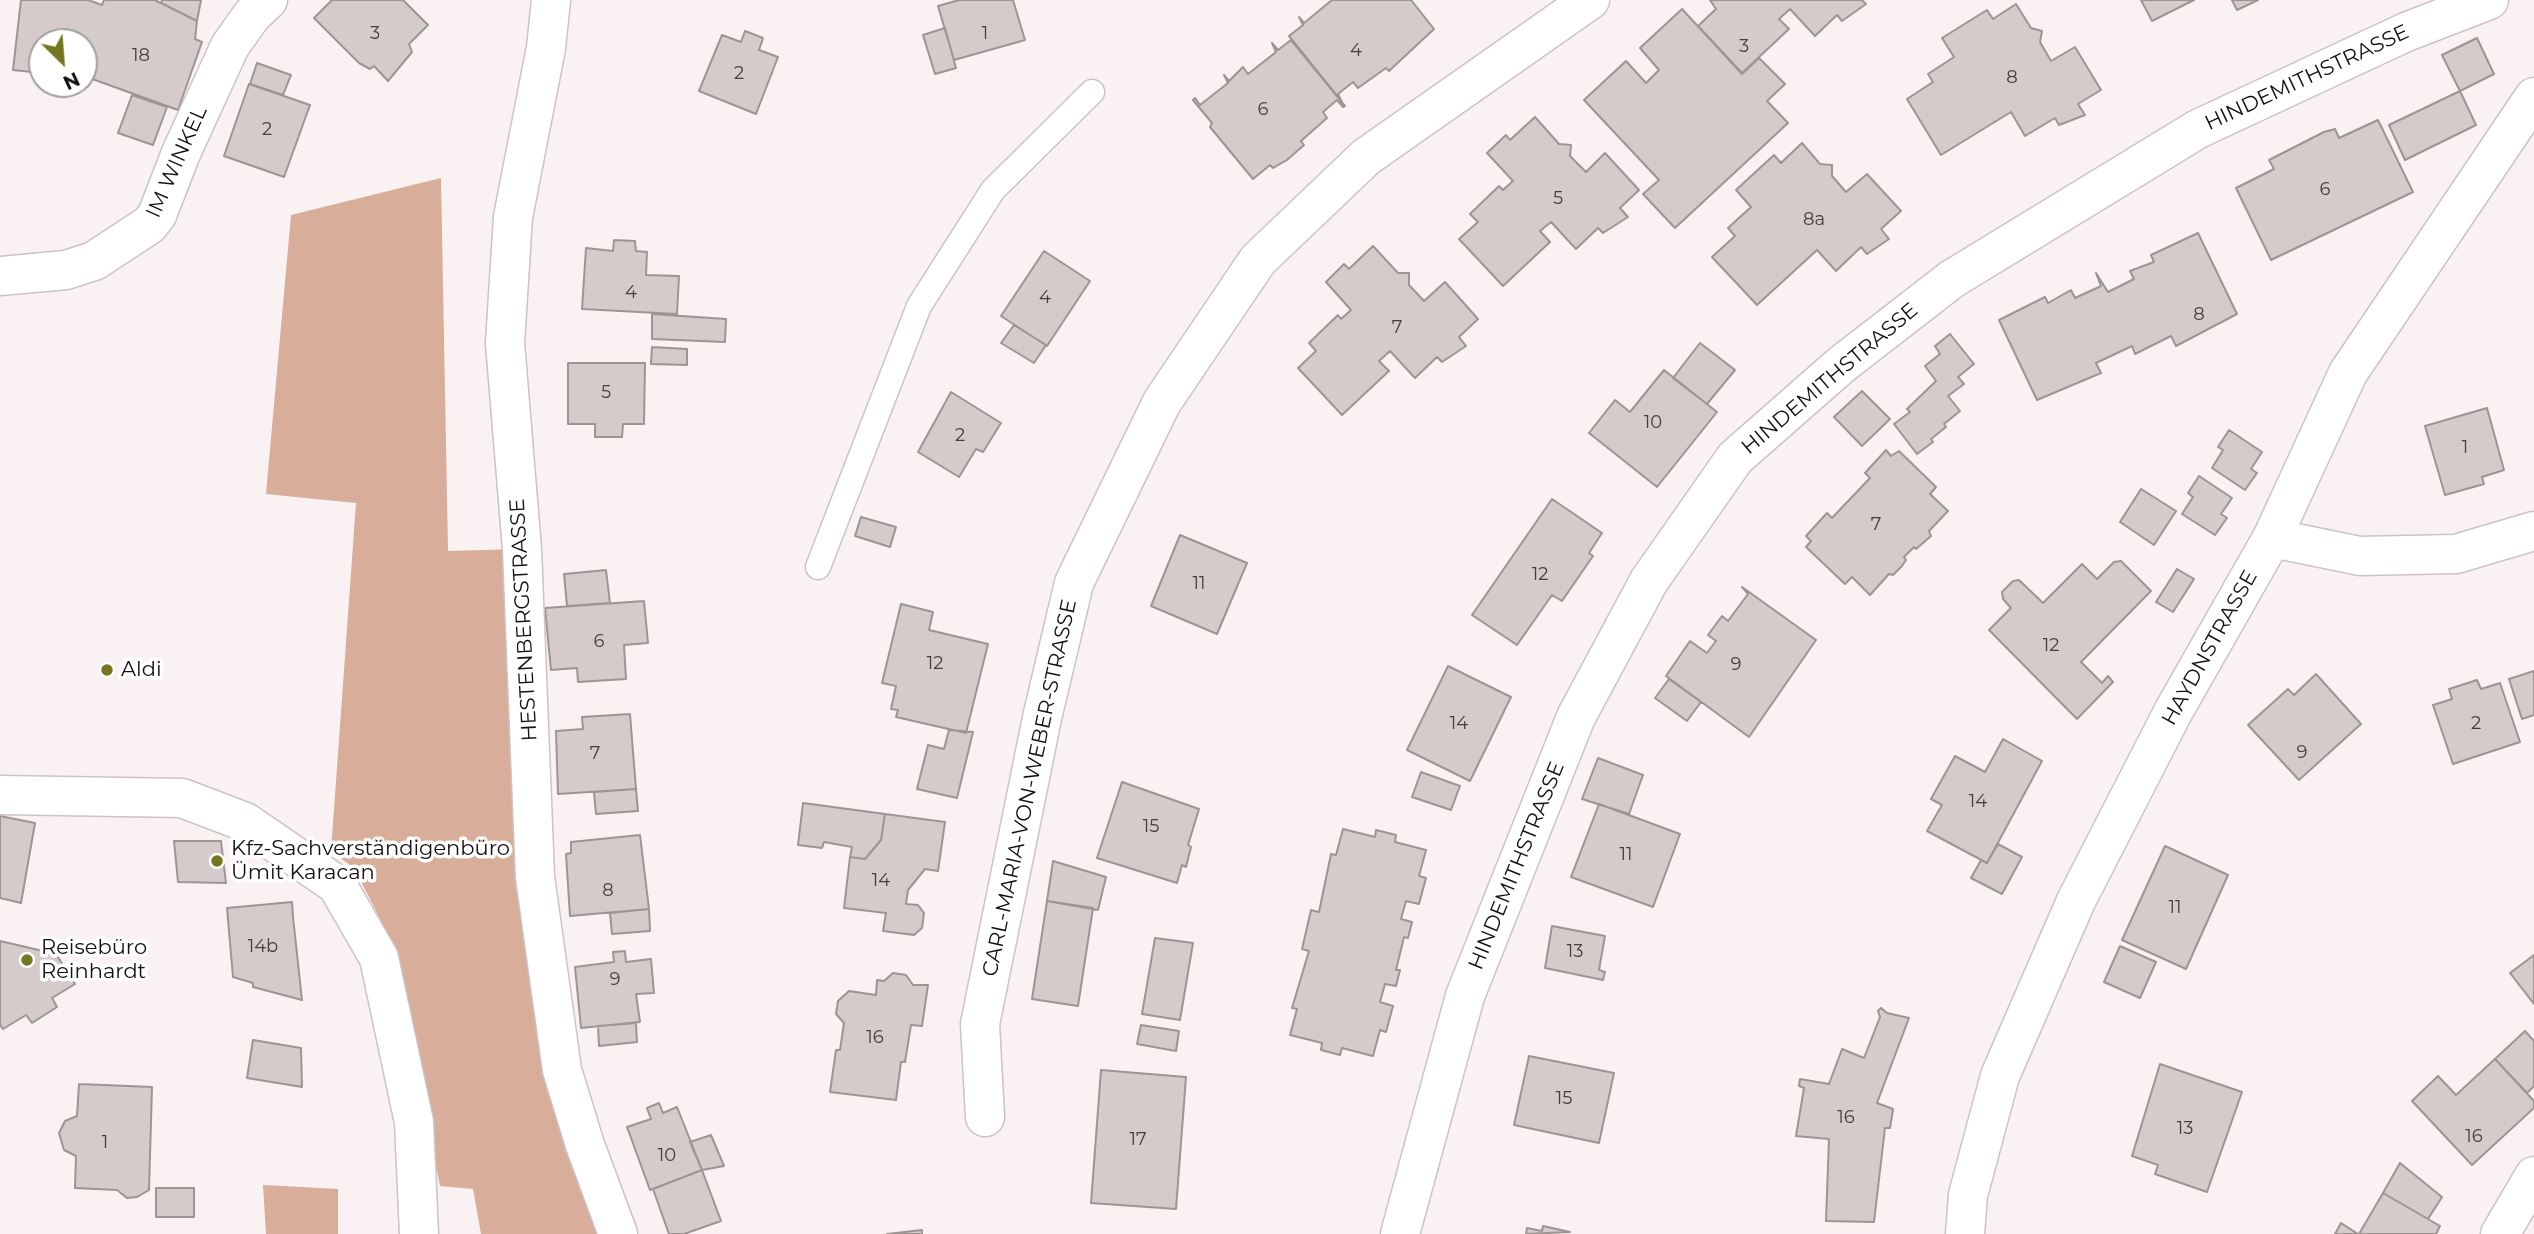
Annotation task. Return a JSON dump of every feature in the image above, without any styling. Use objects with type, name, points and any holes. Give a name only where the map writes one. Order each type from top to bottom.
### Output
[{"type":"street","name":"IM WINKEL","points":[[0,276],[66,270],[94,261],[149,225],[157,215],[181,153],[230,46],[252,15],[268,0]]},
{"type":"street","name":"HESTENBERGSTRASSE","points":[[551,0],[547,48],[513,217],[505,343],[522,549],[535,877],[562,1070],[618,1234]]},
{"type":"street","name":"CARL-MARIA-VON-WEBER-STRASSE","points":[[985,1117],[980,1024],[1042,718],[1074,583],[1162,402],[1258,260],[1356,166],[1590,0]]},
{"type":"street","name":"HINDEMITHSTRASSE","points":[[1400,1234],[1465,996],[1576,717],[1649,581],[1735,458],[1841,365],[1952,279],[2198,129],[2406,32],[2489,0]]},
{"type":"street","name":"HAYDNSTRASSE","points":[[1965,1234],[1968,1195],[2000,1076],[2076,901],[2173,712],[2272,538],[2348,373],[2534,97]]},
{"type":"street","points":[[2272,538],[2360,556],[2456,554],[2534,531]]},
{"type":"street","points":[[0,795],[182,798],[245,822],[337,885],[379,958],[414,1122],[419,1234]]},
{"type":"street","points":[[2500,1234],[2534,1176]]},
{"type":"lane","points":[[818,567],[919,306],[993,190],[1092,92]]},
{"type":"shaded area","points":[[441,178],[448,551],[522,549],[535,877],[618,1234],[481,1234],[473,1189],[440,1186],[392,942],[354,868],[331,851],[356,503],[266,494],[291,215]]},
{"type":"shaded area","points":[[263,1185],[338,1189],[338,1234],[266,1234]]},
{"type":"building","points":[[21,0],[88,0],[102,5],[104,0],[155,0],[197,21],[195,39],[202,42],[178,110],[98,81],[98,28],[28,28],[28,72],[13,70]]},
{"type":"building","points":[[162,0],[201,0],[197,21],[161,3]]},
{"type":"building","points":[[332,0],[403,0],[428,25],[409,44],[412,52],[388,81],[374,66],[370,69],[359,63],[314,18]]},
{"type":"building","points":[[959,0],[1013,0],[1025,40],[954,60],[938,6]]},
{"type":"building","points":[[1332,0],[1411,0],[1434,29],[1389,71],[1386,68],[1358,88],[1353,82],[1338,94],[1342,102],[1289,36],[1303,25],[1299,17],[1304,23]]},
{"type":"building","points":[[1710,0],[1862,0],[1866,4],[1842,21],[1837,15],[1815,36],[1790,9],[1779,19],[1789,29],[1742,73],[1698,26],[1716,9]]},
{"type":"building","points":[[2141,0],[2194,0],[2152,21]]},
{"type":"building","points":[[2232,0],[2258,0],[2237,10]]},
{"type":"building","points":[[2016,4],[2031,28],[2042,31],[2040,42],[2051,61],[2075,47],[2101,90],[2078,104],[2085,115],[2059,125],[2055,118],[2025,136],[2011,112],[1941,155],[1907,99],[1933,82],[1928,74],[1954,57],[1942,38],[1987,10],[1993,19]]},
{"type":"building","points":[[1682,9],[1742,74],[1759,58],[1785,84],[1767,101],[1788,123],[1675,228],[1643,194],[1659,180],[1584,100],[1626,61],[1646,83],[1659,70],[1640,48]]},
{"type":"building","points":[[945,28],[956,68],[935,74],[923,35]]},
{"type":"building","points":[[745,31],[763,38],[759,50],[778,57],[756,114],[699,91],[722,35],[741,42]]},
{"type":"building","points":[[2477,38],[2494,74],[2460,91],[2442,55]]},
{"type":"building","points":[[1291,40],[1345,106],[1337,100],[1323,112],[1327,118],[1301,141],[1304,145],[1287,160],[1273,168],[1270,165],[1253,179],[1210,127],[1212,123],[1193,100],[1195,98],[1200,105],[1228,83],[1224,75],[1229,81],[1243,67],[1248,74],[1276,52],[1272,43],[1278,50]]},
{"type":"building","points":[[257,63],[291,75],[283,95],[250,84]]},
{"type":"building","points":[[249,84],[310,105],[284,177],[224,156]]},
{"type":"building","points":[[2460,91],[2476,125],[2405,160],[2389,125]]},
{"type":"building","points":[[132,95],[167,107],[153,145],[118,133]]},
{"type":"building","points":[[1535,117],[1559,144],[1571,145],[1570,156],[1586,172],[1605,153],[1639,190],[1620,208],[1628,217],[1603,233],[1598,228],[1576,249],[1551,222],[1540,231],[1550,242],[1503,286],[1459,239],[1478,222],[1470,214],[1499,186],[1503,190],[1513,181],[1487,153],[1506,135],[1510,140]]},
{"type":"building","points":[[2378,120],[2413,192],[2271,260],[2236,188],[2274,169],[2269,160],[2324,132],[2335,129],[2339,138]]},
{"type":"building","points":[[1802,143],[1820,164],[1832,165],[1832,176],[1846,192],[1867,174],[1901,211],[1881,229],[1889,239],[1867,254],[1861,247],[1836,271],[1817,250],[1757,305],[1712,257],[1735,236],[1728,228],[1751,207],[1736,190],[1774,155],[1781,163]]},
{"type":"building","points":[[2198,233],[2237,314],[2176,346],[2171,336],[2135,354],[2132,346],[2096,363],[2101,373],[2037,400],[1999,320],[2045,297],[2048,303],[2071,290],[2075,298],[2101,286],[2096,273],[2108,292],[2134,279],[2130,271],[2154,262],[2151,255]]},
{"type":"building","points":[[614,240],[635,241],[636,251],[647,252],[646,275],[679,276],[677,314],[582,309],[586,248],[613,251]]},
{"type":"building","points":[[1373,246],[1398,273],[1409,273],[1409,285],[1424,301],[1445,282],[1478,319],[1459,337],[1466,346],[1442,362],[1437,357],[1415,378],[1390,351],[1379,361],[1389,371],[1342,415],[1298,368],[1316,351],[1309,343],[1338,315],[1341,319],[1351,310],[1326,282],[1344,264],[1349,269]]},
{"type":"building","points":[[1044,251],[1090,281],[1047,346],[1001,316]]},
{"type":"building","points":[[652,314],[726,319],[725,342],[652,339]]},
{"type":"building","points":[[1014,325],[1046,345],[1034,363],[1001,343]]},
{"type":"building","points":[[1950,334],[1974,364],[1958,377],[1964,384],[1948,396],[1960,411],[1944,424],[1946,427],[1931,439],[1933,442],[1917,454],[1894,424],[1910,412],[1907,409],[1936,381],[1925,366],[1940,354],[1935,346]]},
{"type":"building","points":[[1700,343],[1735,370],[1707,404],[1673,378]]},
{"type":"building","points":[[652,347],[687,349],[687,365],[651,364]]},
{"type":"building","points":[[568,363],[645,363],[644,424],[623,424],[622,437],[595,437],[595,424],[568,424]]},
{"type":"building","points":[[1664,370],[1717,412],[1657,487],[1589,433],[1615,400],[1630,412]]},
{"type":"building","points":[[1862,391],[1890,419],[1862,446],[1834,417]]},
{"type":"building","points":[[951,392],[1001,423],[983,452],[976,449],[959,477],[918,452]]},
{"type":"building","points":[[2487,408],[2504,470],[2482,477],[2484,484],[2445,495],[2425,426]]},
{"type":"building","points":[[2229,430],[2262,452],[2251,469],[2257,473],[2245,490],[2212,468],[2223,450],[2218,447]]},
{"type":"building","points":[[1886,450],[1891,456],[1899,451],[1936,487],[1930,494],[1948,511],[1929,531],[1931,536],[1916,549],[1914,547],[1904,557],[1906,560],[1902,566],[1893,575],[1889,574],[1870,595],[1852,577],[1845,584],[1806,547],[1811,541],[1806,536],[1827,513],[1832,518],[1870,478],[1865,473]]},
{"type":"building","points":[[2199,476],[2232,498],[2221,514],[2227,518],[2215,535],[2182,514],[2193,497],[2188,493]]},
{"type":"building","points":[[2141,489],[2176,511],[2154,545],[2120,522]]},
{"type":"building","points":[[1552,499],[1602,533],[1589,553],[1593,556],[1562,601],[1552,595],[1517,645],[1472,615]]},
{"type":"building","points":[[861,517],[896,527],[890,547],[855,536]]},
{"type":"building","points":[[1180,535],[1247,563],[1217,634],[1151,606]]},
{"type":"building","points":[[2121,561],[2151,591],[2081,662],[2102,683],[2108,676],[2113,682],[2077,719],[1989,630],[2011,608],[2003,599],[2002,592],[2013,581],[2019,580],[2043,603],[2082,564],[2097,579],[2114,562]]},
{"type":"building","points":[[2177,569],[2194,579],[2173,612],[2156,602]]},
{"type":"building","points":[[606,570],[610,603],[567,606],[564,574]]},
{"type":"building","points":[[1742,587],[1816,640],[1749,737],[1666,676],[1690,641],[1707,653],[1716,641],[1708,635],[1722,616],[1728,621],[1748,594]]},
{"type":"building","points":[[644,601],[648,643],[624,645],[626,679],[578,682],[577,668],[551,670],[545,608]]},
{"type":"building","points":[[901,604],[933,612],[929,630],[988,644],[966,733],[896,717],[898,710],[891,709],[896,686],[882,683]]},
{"type":"building","points":[[1448,666],[1511,697],[1470,781],[1407,750]]},
{"type":"building","points":[[2534,671],[2534,715],[2522,719],[2509,679]]},
{"type":"building","points":[[2316,674],[2361,724],[2299,780],[2248,725],[2288,689],[2294,695]]},
{"type":"building","points":[[1669,679],[1701,702],[1687,721],[1655,698]]},
{"type":"building","points":[[2477,680],[2481,689],[2500,683],[2520,742],[2453,764],[2433,705],[2452,699],[2449,689]]},
{"type":"building","points":[[630,714],[636,789],[558,794],[556,731],[583,729],[582,717]]},
{"type":"building","points":[[949,730],[973,732],[957,798],[917,789],[928,745],[944,749]]},
{"type":"building","points":[[2003,739],[2042,761],[1987,863],[1927,831],[1942,805],[1931,799],[1955,756],[1985,772]]},
{"type":"building","points":[[1598,758],[1643,775],[1629,814],[1582,799]]},
{"type":"building","points":[[1421,772],[1460,786],[1451,810],[1412,797]]},
{"type":"building","points":[[1122,782],[1199,809],[1188,845],[1191,847],[1186,867],[1182,865],[1177,883],[1097,858]]},
{"type":"building","points":[[636,789],[638,811],[596,814],[594,792]]},
{"type":"building","points":[[803,803],[885,814],[881,840],[865,859],[850,857],[852,847],[824,842],[822,848],[798,845]]},
{"type":"building","points":[[1599,804],[1680,834],[1653,907],[1571,877]]},
{"type":"building","points":[[885,814],[945,822],[938,871],[925,869],[908,890],[906,904],[918,905],[924,913],[922,928],[914,935],[883,931],[886,913],[844,908],[850,857],[865,859],[881,840]]},
{"type":"building","points":[[0,816],[35,823],[21,903],[0,898]]},
{"type":"building","points":[[1343,829],[1375,837],[1376,830],[1396,835],[1395,842],[1426,850],[1419,876],[1426,878],[1419,904],[1406,901],[1401,919],[1412,922],[1408,938],[1404,937],[1396,970],[1400,970],[1396,986],[1385,984],[1380,1002],[1393,1006],[1386,1032],[1380,1030],[1373,1056],[1342,1048],[1340,1055],[1321,1050],[1322,1043],[1290,1035],[1297,1009],[1292,1008],[1309,951],[1302,949],[1311,910],[1319,912],[1331,854],[1336,855]]},
{"type":"building","points":[[640,835],[649,909],[570,916],[566,854],[571,853],[571,842]]},
{"type":"building","points":[[174,841],[221,841],[226,883],[178,882]]},
{"type":"building","points":[[1998,844],[2022,857],[2002,894],[1971,878],[1981,860],[1987,863]]},
{"type":"building","points":[[2165,846],[2228,875],[2186,969],[2122,940]]},
{"type":"building","points":[[1053,861],[1106,877],[1098,910],[1047,901]]},
{"type":"building","points":[[1047,901],[1093,908],[1078,1006],[1032,999]]},
{"type":"building","points":[[292,902],[302,1000],[253,987],[253,983],[233,977],[227,908]]},
{"type":"building","points":[[649,909],[650,931],[612,934],[610,913]]},
{"type":"building","points":[[1552,926],[1605,936],[1599,970],[1605,972],[1603,980],[1545,968]]},
{"type":"building","points":[[1155,938],[1193,943],[1180,1020],[1142,1014]]},
{"type":"building","points":[[0,941],[56,954],[75,984],[52,998],[57,1007],[32,1023],[26,1015],[3,1029],[0,1025]]},
{"type":"building","points":[[2120,946],[2156,962],[2140,998],[2104,982]]},
{"type":"building","points":[[625,951],[626,962],[651,959],[654,993],[636,994],[640,1022],[581,1028],[575,967],[614,962],[613,952]]},
{"type":"building","points":[[2534,955],[2534,1004],[2510,973]]},
{"type":"building","points":[[893,973],[906,975],[913,985],[928,985],[922,1026],[911,1025],[905,1062],[901,1062],[896,1100],[830,1092],[836,1050],[840,1050],[844,1023],[836,1014],[838,1001],[849,991],[876,995],[877,980],[884,981]]},
{"type":"building","points":[[1881,1008],[1887,1013],[1909,1018],[1877,1103],[1893,1109],[1890,1128],[1885,1128],[1874,1222],[1826,1221],[1829,1139],[1796,1136],[1804,1088],[1799,1086],[1800,1079],[1829,1084],[1842,1049],[1864,1058]]},
{"type":"building","points":[[636,1023],[637,1042],[599,1046],[598,1026]]},
{"type":"building","points":[[1141,1025],[1179,1031],[1176,1051],[1137,1044]]},
{"type":"building","points":[[2525,1031],[2534,1041],[2534,1086],[2527,1093],[2495,1059]]},
{"type":"building","points":[[253,1040],[301,1048],[302,1087],[247,1078]]},
{"type":"building","points":[[1529,1056],[1614,1073],[1599,1143],[1514,1125]]},
{"type":"building","points":[[2495,1059],[2534,1101],[2534,1108],[2472,1165],[2412,1101],[2438,1076],[2456,1095]]},
{"type":"building","points":[[2160,1064],[2242,1092],[2207,1192],[2155,1174],[2158,1165],[2132,1156]]},
{"type":"building","points":[[1101,1070],[1186,1077],[1176,1209],[1091,1203]]},
{"type":"building","points":[[79,1084],[152,1087],[149,1190],[137,1197],[127,1198],[117,1190],[75,1188],[76,1156],[64,1150],[59,1133],[65,1121],[77,1116]]},
{"type":"building","points":[[659,1103],[663,1113],[677,1107],[702,1170],[650,1190],[627,1127],[651,1119],[647,1108]]},
{"type":"building","points":[[711,1135],[724,1166],[702,1170],[690,1142]]},
{"type":"building","points":[[2400,1163],[2442,1197],[2428,1219],[2383,1193]]},
{"type":"building","points":[[702,1170],[721,1221],[684,1234],[669,1234],[653,1189]]},
{"type":"building","points":[[156,1188],[194,1188],[194,1217],[156,1217]]},
{"type":"building","points":[[2383,1193],[2440,1226],[2436,1234],[2359,1234]]},
{"type":"building","points":[[2341,1223],[2358,1234],[2335,1234]]},
{"type":"building","points":[[1543,1226],[1570,1232],[1526,1234],[1527,1228],[1542,1231]]},
{"type":"building","points":[[922,1230],[922,1234],[887,1234]]},
{"type":"place","name":"Aldi","points":[[107,670]]},
{"type":"place","name":"Kfz-Sachverständigenbüro Ümit Karacan","points":[[217,861]]},
{"type":"place","name":"Reisebüro Reinhardt","points":[[27,960]]}]
